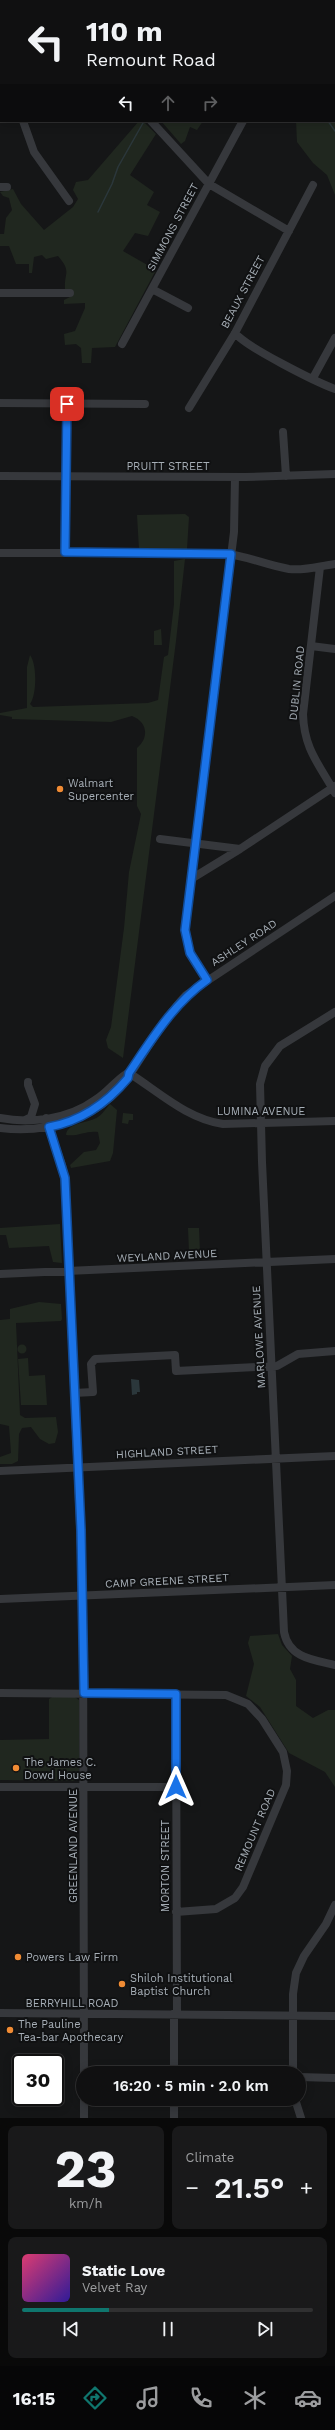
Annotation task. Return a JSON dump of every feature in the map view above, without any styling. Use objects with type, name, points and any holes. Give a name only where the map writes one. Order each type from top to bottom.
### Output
[{"type":"street","points":[[23,122],[34,152],[68,201]]},
{"type":"street","points":[[152,122],[209,184],[289,231]]},
{"type":"street","name":"SIMMONS STREET","points":[[122,344],[242,122]]},
{"type":"street","name":"BEAUX STREET","points":[[189,408],[235,333],[313,185]]},
{"type":"street","points":[[152,289],[188,308]]},
{"type":"street","points":[[0,293],[70,293]]},
{"type":"street","points":[[235,333],[239,338],[335,389]]},
{"type":"street","points":[[313,378],[335,338]]},
{"type":"street","points":[[0,403],[145,404]]},
{"type":"street","points":[[65,552],[67,404]]},
{"type":"street","points":[[283,432],[286,476]]},
{"type":"street","name":"PRUITT STREET","points":[[0,476],[235,477],[335,474]]},
{"type":"street","points":[[207,980],[190,953],[186,940],[195,843],[231,554],[235,513],[235,477]]},
{"type":"street","points":[[0,553],[65,552],[231,554],[289,569],[320,567],[335,564]]},
{"type":"street","name":"DUBLIN ROAD","points":[[320,567],[303,714],[304,730],[310,752],[334,789]]},
{"type":"street","points":[[311,646],[335,649]]},
{"type":"street","points":[[191,879],[334,789]]},
{"type":"street","points":[[160,839],[240,849]]},
{"type":"street","name":"ASHLEY ROAD","points":[[0,1118],[24,1120],[46,1118],[67,1114],[87,1106],[129,1073],[175,1007],[186,995],[335,896]]},
{"type":"street","name":"MARLOWE AVENUE","points":[[335,1012],[280,1046],[270,1057],[265,1066],[260,1084],[266,1262],[284,1632],[291,1648],[306,1658],[335,1665]]},
{"type":"street","name":"ASHLEY ROAD","points":[[0,1128],[25,1130],[49,1127],[70,1121],[98,1107],[128,1078],[129,1073]]},
{"type":"street","name":"LUMINA AVENUE","points":[[129,1073],[196,1117],[223,1124],[335,1121]]},
{"type":"street","points":[[24,1120],[31,1117],[35,1108],[28,1082]]},
{"type":"street","name":"GREENLAND AVENUE","points":[[46,1118],[64,1176],[78,1468],[83,1596],[84,1693],[84,2066]]},
{"type":"street","name":"WEYLAND AVENUE","points":[[0,1274],[335,1259]]},
{"type":"street","points":[[74,1394],[93,1392],[91,1364],[95,1359],[175,1355],[176,1371],[280,1366],[298,1354],[335,1351]]},
{"type":"street","name":"HIGHLAND STREET","points":[[0,1472],[335,1456]]},
{"type":"street","name":"CAMP GREENE STREET","points":[[0,1599],[335,1585]]},
{"type":"street","name":"REMOUNT ROAD","points":[[0,1693],[226,1695],[248,1704],[262,1719],[280,1747],[287,1771],[283,1795],[240,1891],[232,1901],[216,1909],[176,1912]]},
{"type":"street","name":"MORTON STREET","points":[[174,2066],[176,1694]]},
{"type":"street","points":[[0,1787],[176,1787]]},
{"type":"street","points":[[293,2066],[293,1994],[296,1973],[304,1956],[326,1924],[335,1905]]},
{"type":"street","name":"BERRYHILL ROAD","points":[[0,2014],[294,2014],[335,2016]]},
{"type":"street","points":[[306,2077],[335,2078]]},
{"type":"street","points":[[84,2106],[84,2118]]},
{"type":"street","points":[[174,2106],[174,2118]]},
{"type":"street","points":[[297,2106],[301,2118]]},
{"type":"shaded area","points":[[138,122],[144,122],[156,134],[130,175],[154,192],[147,205],[160,212],[148,236],[135,233],[123,251],[156,270],[115,347],[92,348],[91,363],[82,363],[81,348],[76,344],[65,345],[64,334],[75,331],[85,308],[85,303],[64,304],[64,300],[72,296],[65,289],[66,269],[58,256],[46,259],[42,255],[34,257],[32,273],[29,273],[29,264],[16,264],[9,246],[0,246],[0,234],[4,234],[6,218],[12,210],[9,198],[3,196],[0,192],[13,189],[21,204],[44,230],[73,207],[78,199],[73,190],[76,182],[88,180]]},
{"type":"shaded area","points":[[162,122],[202,122],[197,130],[190,127],[185,141],[181,144]]},
{"type":"shaded area","points":[[296,122],[335,122],[335,195],[327,175],[313,163],[297,142]]},
{"type":"shaded area","points":[[185,514],[189,517],[187,549],[139,549],[137,515]]},
{"type":"shaded area","points":[[185,559],[123,1058],[108,1048],[106,1040],[111,1027],[124,928],[129,872],[141,814],[137,806],[137,748],[144,740],[144,726],[132,716],[111,722],[12,719],[12,717],[0,715],[0,713],[27,708],[27,667],[30,655],[35,672],[34,693],[30,704],[33,707],[148,703],[158,700],[164,657],[168,655],[174,604],[174,561]]},
{"type":"shaded area","points":[[161,629],[162,645],[154,645],[154,631]]},
{"type":"shaded area","points":[[110,1104],[117,1110],[113,1153],[110,1161],[71,1168],[70,1165],[84,1152],[96,1150],[100,1143],[98,1132],[66,1135],[67,1131],[77,1124],[101,1115]]},
{"type":"shaded area","points":[[123,1113],[133,1114],[133,1120],[129,1120],[128,1124],[122,1123]]},
{"type":"shaded area","points":[[60,1224],[62,1263],[53,1262],[49,1246],[9,1248],[6,1235],[0,1235],[0,1228]]},
{"type":"shaded area","points":[[188,1228],[199,1228],[200,1252],[189,1252]]},
{"type":"shaded area","points":[[39,1302],[61,1304],[62,1319],[61,1321],[16,1323],[20,1415],[25,1418],[56,1417],[58,1432],[55,1443],[49,1444],[40,1439],[31,1427],[22,1428],[19,1434],[18,1461],[12,1464],[0,1464],[0,1457],[11,1453],[9,1426],[0,1424],[0,1320],[10,1319],[10,1309]]},
{"type":"shaded area","points":[[22,1344],[27,1349],[22,1354],[17,1349]]},
{"type":"shaded area","points":[[28,1358],[29,1376],[45,1375],[47,1405],[21,1405],[18,1359]]},
{"type":"shaded area","points":[[131,1379],[139,1380],[140,1392],[137,1392],[137,1394],[132,1395]]},
{"type":"shaded area","points":[[278,1634],[282,1645],[292,1656],[290,1669],[296,1680],[296,1706],[313,1718],[328,1710],[335,1710],[335,1787],[325,1772],[289,1753],[260,1707],[246,1696],[254,1664],[248,1643],[250,1636]]},
{"type":"shaded area","points":[[52,1697],[75,1697],[79,1700],[79,1779],[76,1781],[0,1780],[0,1740],[49,1739],[49,1699]]},
{"type":"waterway","points":[[329,122],[335,131]]},
{"type":"waterway","points":[[98,212],[112,184],[118,167],[143,123]]},
{"type":"place","name":"Walmart Supercenter","points":[[60,789]]},
{"type":"place","name":"The James C. Dowd House","points":[[16,1768]]},
{"type":"place","name":"Powers Law Firm","points":[[18,1957]]},
{"type":"place","name":"Shiloh Institutional Baptist Church","points":[[122,1984]]},
{"type":"place","name":"The Pauline Tea-bar Apothecary","points":[[10,2030]]},
{"type":"route","points":[[67,404],[65,552],[231,554],[185,930],[190,953],[207,980],[186,995],[175,1007],[129,1073],[128,1078],[108,1099],[84,1115],[68,1122],[49,1127],[65,1178],[71,1337],[81,1530],[84,1693],[176,1694],[176,1787]]}]
